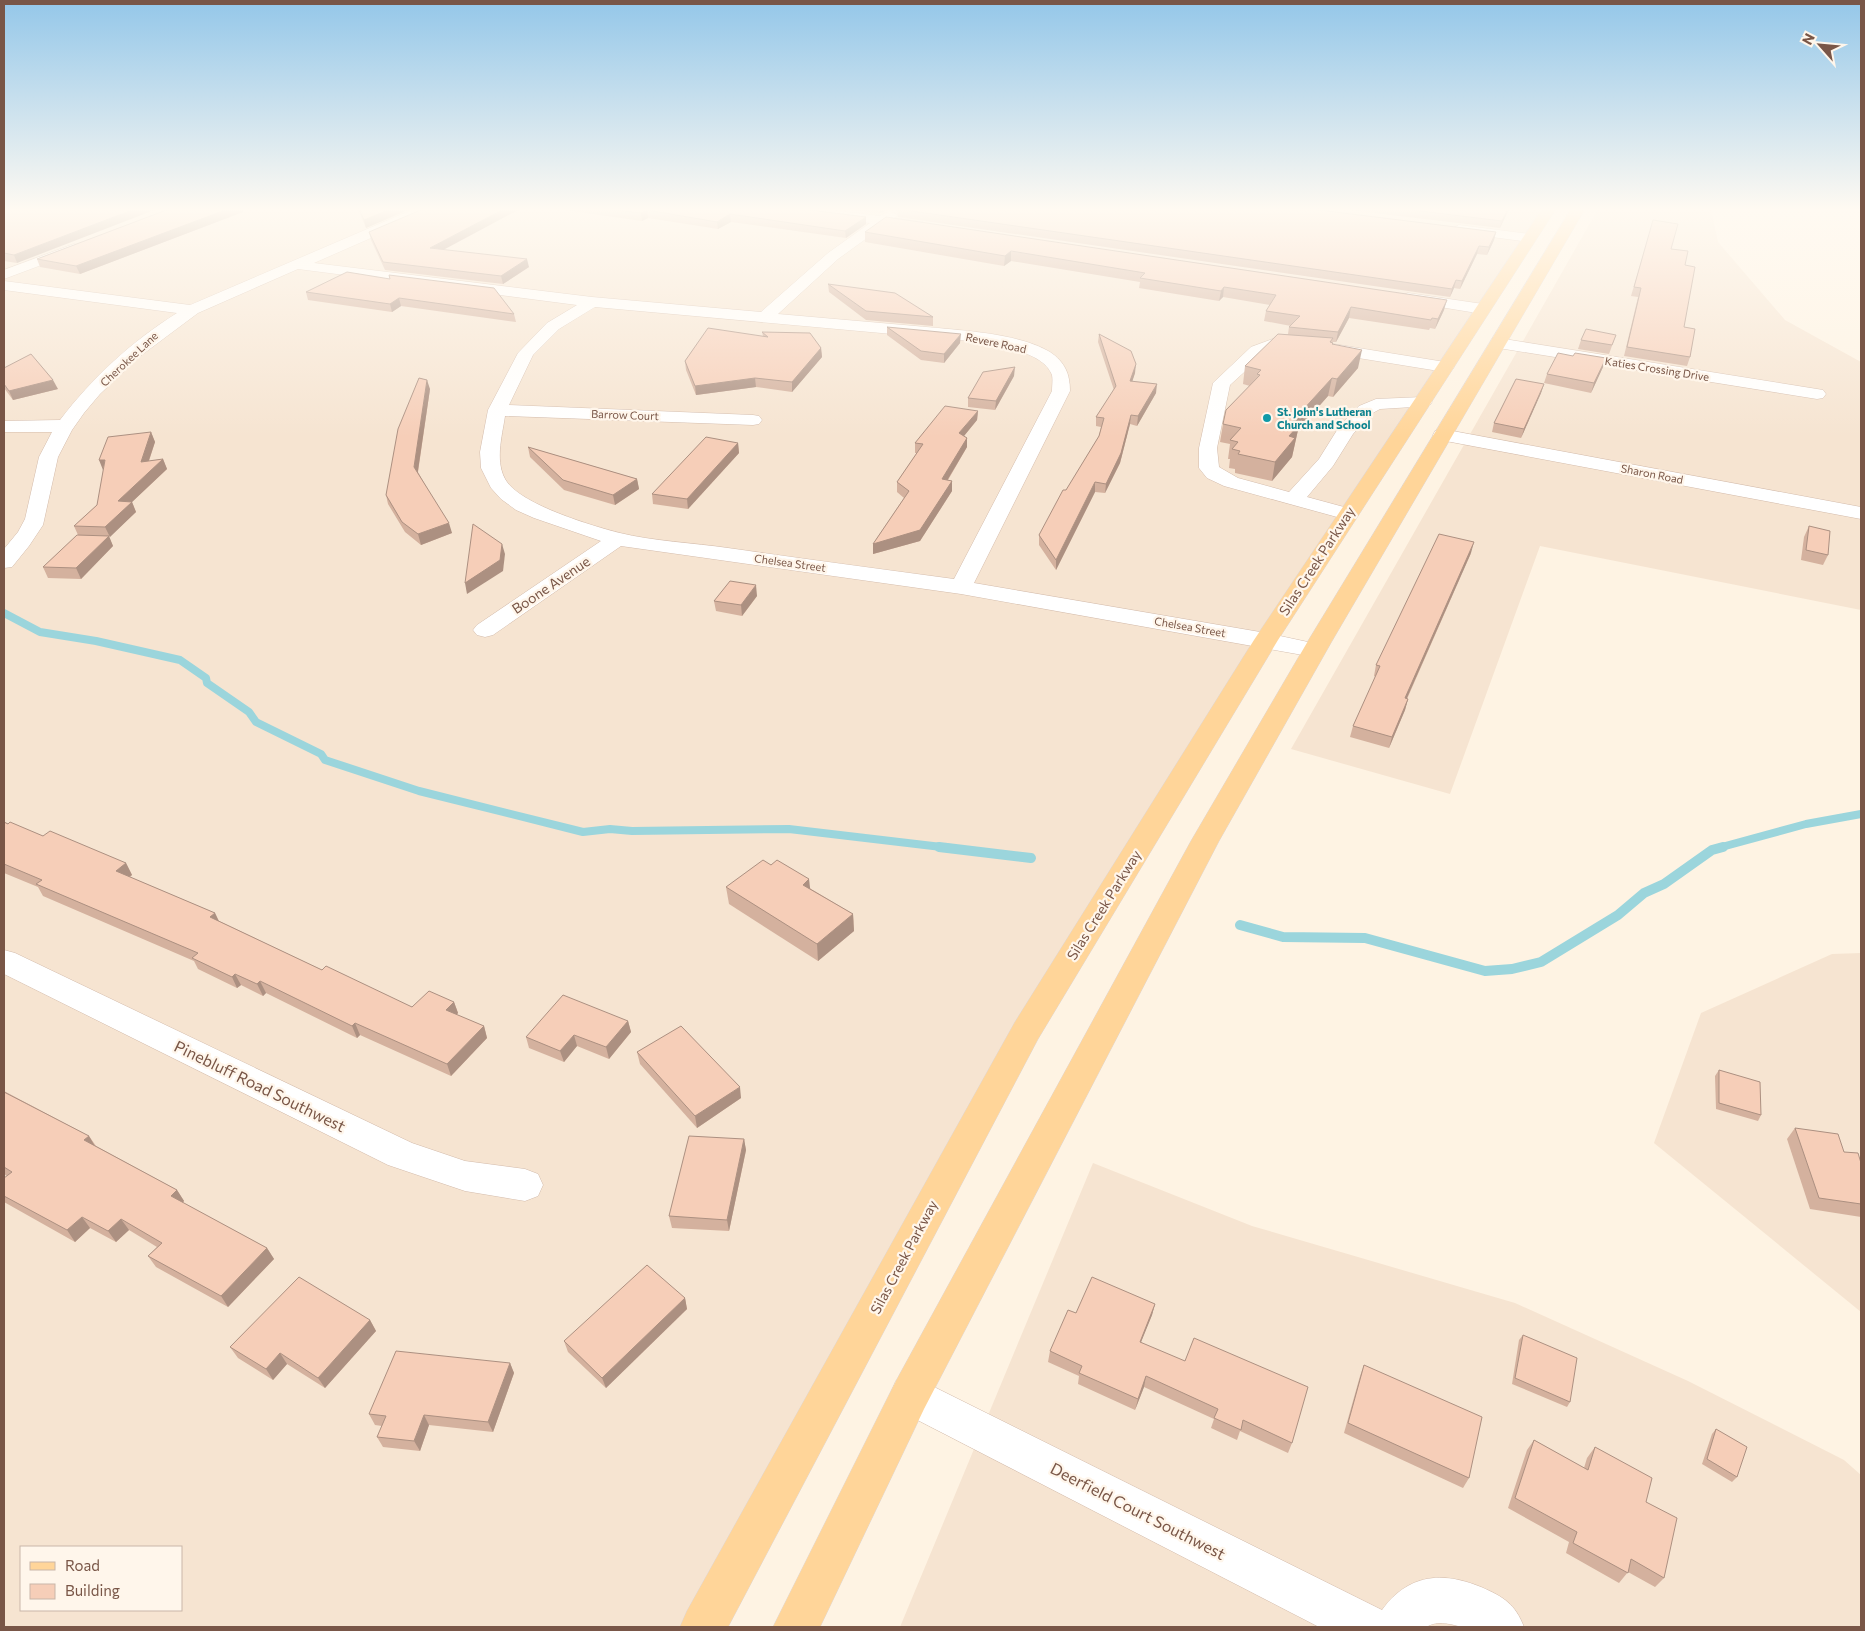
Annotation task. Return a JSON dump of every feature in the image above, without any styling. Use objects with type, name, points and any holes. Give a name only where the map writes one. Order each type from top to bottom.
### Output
[{"type":"main road","name":"Silas Creek Parkway","points":[[703,1627],[1026,1031],[1266,640],[1498,285]]},
{"type":"main road","points":[[796,1627],[910,1395],[1205,841],[1314,650],[1533,285]]},
{"type":"street","name":"Cherokee Lane","points":[[4,562],[23,540],[34,520],[51,450],[64,426],[103,382],[164,327],[192,310],[251,285]]},
{"type":"street","name":"Revere Road","points":[[458,285],[592,302],[766,316],[970,336],[1026,348],[1048,358],[1055,364],[1063,380],[1061,391],[961,587]]},
{"type":"street","points":[[766,316],[800,285]]},
{"type":"street","points":[[4,286],[192,310]]},
{"type":"street","points":[[1395,296],[1483,309]]},
{"type":"street","name":"Chelsea Street","points":[[592,302],[553,326],[526,353],[497,410],[490,452],[491,468],[498,484],[508,495],[523,506],[541,514],[617,539],[961,587],[1314,650]]},
{"type":"street","name":"Katies Crossing Drive","points":[[1498,343],[1817,394]]},
{"type":"street","points":[[1348,514],[1231,482],[1214,474],[1209,468],[1208,448],[1222,383],[1257,351],[1273,344],[1315,346],[1445,368]]},
{"type":"street","points":[[1294,499],[1326,462],[1346,431],[1365,410],[1376,404],[1423,402]]},
{"type":"street","name":"Barrow Court","points":[[497,410],[753,420]]},
{"type":"street","points":[[4,426],[64,426]]},
{"type":"street","name":"Sharon Road","points":[[1442,435],[1861,513]]},
{"type":"street","name":"Boone Avenue","points":[[485,630],[617,539]]},
{"type":"street","name":"Pinebluff Road Southwest","points":[[4,961],[401,1154],[465,1176],[525,1184]]},
{"type":"street","name":"Deerfield Court Southwest","points":[[910,1395],[1367,1627]]},
{"type":"street","points":[[1398,1627],[1410,1611],[1428,1602],[1449,1600],[1472,1606],[1494,1619],[1502,1627]]},
{"type":"shaded area","points":[[4,285],[1500,285],[991,1096],[703,1627],[4,1627]]},
{"type":"shaded area","points":[[1555,285],[1755,285],[1785,320],[1861,362],[1861,610],[1540,546],[1450,794],[1291,749]]},
{"type":"shaded area","points":[[1861,953],[1861,1312],[1654,1143],[1701,1013],[1832,954]]},
{"type":"shaded area","points":[[1093,1163],[1252,1226],[1515,1303],[1688,1381],[1844,1460],[1861,1475],[1861,1627],[900,1627]]},
{"type":"building","points":[[320,285],[471,285],[494,288],[514,314],[399,298],[390,304],[306,292]]},
{"type":"building","points":[[830,285],[895,293],[933,317],[866,311]]},
{"type":"building","points":[[1184,285],[1346,285],[1447,300],[1438,319],[1432,318],[1431,320],[1351,307],[1338,332],[1289,327],[1300,316],[1266,311],[1276,295],[1224,287],[1221,291]]},
{"type":"building","points":[[1425,285],[1454,285],[1452,289]]},
{"type":"building","points":[[1635,285],[1692,285],[1684,327],[1695,329],[1690,357],[1627,347],[1641,288],[1634,287]]},
{"type":"building","points":[[887,327],[961,334],[944,354],[921,351]]},
{"type":"building","points":[[708,328],[768,337],[762,332],[810,333],[821,348],[792,382],[755,378],[695,386],[685,361]]},
{"type":"building","points":[[1586,329],[1616,335],[1612,345],[1581,340]]},
{"type":"building","points":[[1099,334],[1131,351],[1136,364],[1130,381],[1157,384],[1138,416],[1131,415],[1121,453],[1106,484],[1095,482],[1056,560],[1039,535],[1063,490],[1066,490],[1099,436],[1104,418],[1096,417],[1116,386]]},
{"type":"building","name":"St. John's Lutheran Church and School","points":[[1278,334],[1333,338],[1330,342],[1332,344],[1362,350],[1337,379],[1332,378],[1291,423],[1299,425],[1289,436],[1295,438],[1275,462],[1238,454],[1240,451],[1232,449],[1238,442],[1230,440],[1241,428],[1223,424],[1226,410],[1260,375],[1257,374],[1261,370],[1245,366]]},
{"type":"building","points":[[1558,353],[1573,356],[1575,353],[1606,358],[1594,383],[1547,374]]},
{"type":"building","points":[[31,354],[53,380],[9,391],[4,384],[4,368]]},
{"type":"building","points":[[1015,367],[996,401],[968,398],[983,372]]},
{"type":"building","points":[[419,378],[427,380],[414,467],[449,523],[418,534],[402,522],[386,495],[398,429]]},
{"type":"building","points":[[1516,379],[1544,384],[1524,429],[1494,423]]},
{"type":"building","points":[[945,406],[978,411],[959,433],[967,438],[942,479],[952,481],[920,530],[873,544],[909,491],[897,482],[923,444],[915,443]]},
{"type":"building","points":[[151,432],[141,462],[163,459],[118,501],[132,502],[105,527],[74,526],[97,505],[105,460],[99,460],[108,437]]},
{"type":"building","points":[[706,437],[738,443],[687,499],[652,494]]},
{"type":"building","points":[[528,447],[637,479],[613,495],[563,480]]},
{"type":"building","points":[[473,524],[502,544],[500,560],[465,583]]},
{"type":"building","points":[[1809,526],[1830,531],[1828,555],[1806,550]]},
{"type":"building","points":[[1439,534],[1474,542],[1405,698],[1408,699],[1392,737],[1353,726],[1380,666],[1376,665]]},
{"type":"building","points":[[77,535],[109,536],[76,568],[43,567]]},
{"type":"building","points":[[730,581],[756,585],[741,605],[714,601]]},
{"type":"building","points":[[4,822],[8,824],[10,822],[43,836],[50,831],[126,863],[116,871],[215,913],[210,917],[322,970],[326,966],[412,1007],[429,991],[454,1002],[446,1010],[484,1026],[447,1064],[355,1023],[352,1026],[260,981],[257,984],[235,974],[232,977],[192,958],[198,953],[36,884],[42,880],[4,864]]},
{"type":"building","points":[[763,860],[771,865],[777,860],[809,879],[803,885],[853,914],[817,944],[726,887]]},
{"type":"building","points":[[563,995],[628,1021],[606,1047],[574,1035],[560,1051],[526,1037]]},
{"type":"building","points":[[681,1026],[740,1087],[695,1116],[637,1052]]},
{"type":"building","points":[[1719,1070],[1760,1082],[1761,1115],[1719,1103]]},
{"type":"building","points":[[4,1092],[89,1136],[84,1140],[177,1190],[171,1196],[267,1248],[221,1296],[148,1256],[162,1243],[121,1219],[108,1231],[82,1217],[67,1230],[4,1196],[4,1178],[12,1172],[4,1167]]},
{"type":"building","points":[[1795,1128],[1838,1134],[1844,1152],[1858,1153],[1861,1163],[1861,1204],[1819,1198]]},
{"type":"building","points":[[689,1136],[744,1139],[727,1220],[669,1216]]},
{"type":"building","points":[[647,1265],[685,1298],[602,1378],[564,1341]]},
{"type":"building","points":[[299,1277],[370,1320],[318,1378],[280,1353],[266,1369],[230,1347]]},
{"type":"building","points":[[1092,1277],[1155,1304],[1140,1342],[1185,1361],[1194,1338],[1308,1387],[1292,1443],[1243,1420],[1241,1430],[1214,1418],[1218,1409],[1146,1376],[1138,1399],[1079,1373],[1082,1366],[1050,1351],[1068,1310],[1076,1313]]},
{"type":"building","points":[[1523,1335],[1577,1358],[1570,1402],[1515,1378]]},
{"type":"building","points":[[396,1351],[510,1363],[488,1422],[424,1415],[414,1441],[377,1437],[386,1416],[369,1414]]},
{"type":"building","points":[[1364,1365],[1482,1417],[1469,1478],[1348,1423]]},
{"type":"building","points":[[1716,1429],[1747,1447],[1737,1477],[1707,1459]]},
{"type":"building","points":[[1534,1440],[1588,1470],[1595,1447],[1652,1478],[1646,1502],[1677,1518],[1664,1578],[1631,1559],[1628,1573],[1573,1543],[1577,1532],[1515,1498]]},
{"type":"waterway","points":[[4,613],[40,632],[96,641],[180,660],[206,678],[207,683],[249,712],[256,722],[321,754],[325,760],[419,791],[583,832],[610,829],[632,831],[789,829],[950,848]]},
{"type":"waterway","points":[[1718,848],[1806,824],[1861,814]]},
{"type":"waterway","points":[[939,847],[1031,858]]},
{"type":"waterway","points":[[1240,925],[1283,937],[1365,938],[1485,971],[1512,969],[1541,962],[1618,915],[1644,893],[1664,884],[1712,850],[1723,847]]},
{"type":"place","name":"St. John's Lutheran Church and School","points":[[1267,418]]}]
